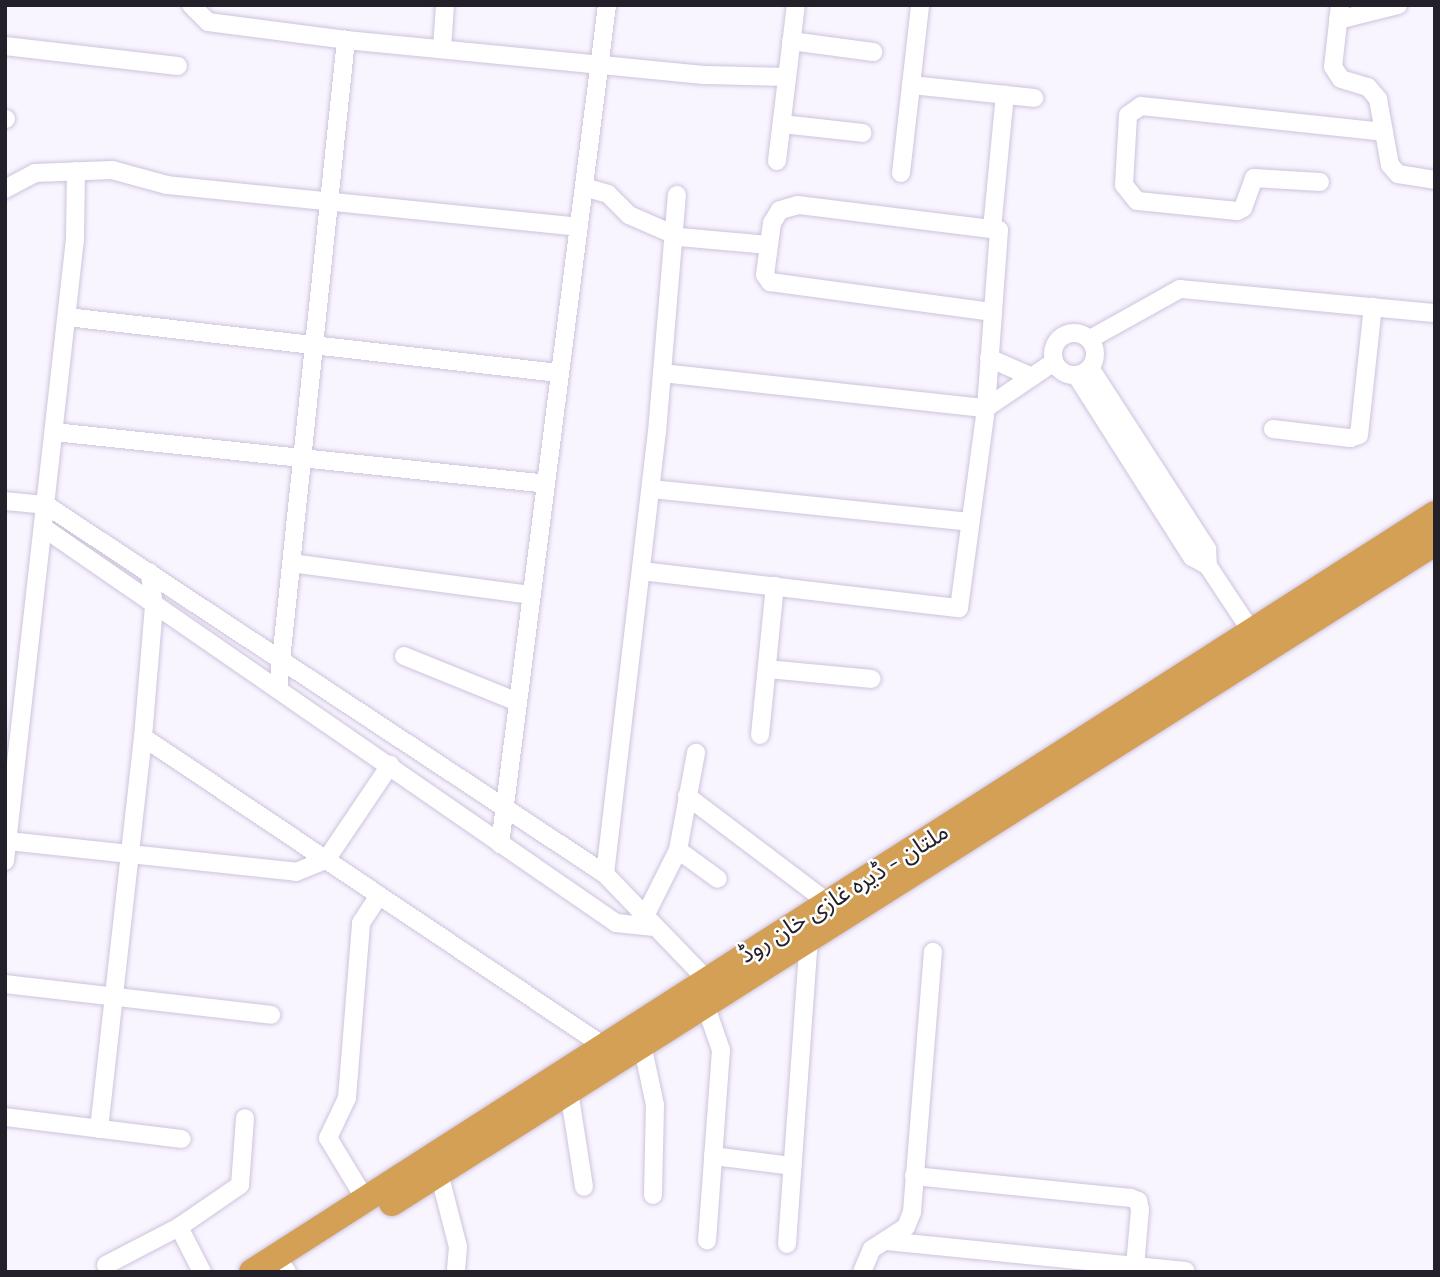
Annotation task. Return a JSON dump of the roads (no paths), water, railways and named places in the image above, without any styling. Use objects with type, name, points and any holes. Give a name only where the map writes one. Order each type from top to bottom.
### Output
[{"type":"highway","name":"ملتان - ڈیرہ غازی خان روڈ","points":[[253,1272],[602,1045],[808,939],[1160,704],[1251,631],[1435,514]]},
{"type":"highway","name":"ملتان - ڈیرہ غازی خان روڈ","points":[[285,1271],[642,1044],[706,991],[827,902],[1435,543]]},
{"type":"street","points":[[191,5],[208,22],[346,40],[706,75],[787,77]]},
{"type":"street","points":[[442,49],[445,5]]},
{"type":"street","points":[[500,844],[607,5]]},
{"type":"street","points":[[777,162],[796,5]]},
{"type":"street","points":[[901,173],[920,5]]},
{"type":"street","points":[[1398,5],[1339,13],[1333,66],[1341,79],[1368,87],[1378,99],[1390,165],[1398,174],[1435,180]]},
{"type":"street","points":[[278,689],[346,40]]},
{"type":"street","points":[[791,41],[873,52]]},
{"type":"street","points":[[5,46],[178,66]]},
{"type":"street","points":[[911,85],[1034,98]]},
{"type":"street","points":[[992,229],[1005,95]]},
{"type":"street","points":[[1320,182],[1254,178],[1243,208],[1237,211],[1137,201],[1124,185],[1128,115],[1141,106],[1384,132]]},
{"type":"street","points":[[782,124],[863,133]]},
{"type":"street","points":[[5,189],[35,173],[112,170],[167,185],[329,205],[579,228]]},
{"type":"street","points":[[5,862],[67,317],[75,239],[76,172]]},
{"type":"street","points":[[584,187],[608,194],[629,215],[673,234],[769,245]]},
{"type":"street","points":[[605,874],[651,489],[677,195]]},
{"type":"street","points":[[642,571],[959,608],[986,408],[999,230],[798,205],[780,210],[772,223],[765,275],[779,285],[993,312]]},
{"type":"street","points":[[1090,339],[1180,289],[1435,313]]},
{"type":"street","points":[[1273,429],[1350,438],[1359,435],[1373,307]]},
{"type":"street","points":[[67,317],[560,373]]},
{"type":"street","points":[[662,373],[986,408],[1054,362],[1059,338],[1074,332],[1090,339],[1096,354],[1083,372]]},
{"type":"street","points":[[989,358],[1032,377]]},
{"type":"street","points":[[1054,362],[1060,370],[1083,372]]},
{"type":"street","points":[[1083,372],[1207,549],[1208,566],[1251,631]]},
{"type":"street","points":[[54,432],[302,456],[546,484]]},
{"type":"street","points":[[651,489],[970,522]]},
{"type":"street","points":[[5,501],[46,505],[605,874],[706,991],[721,1050],[707,1240]]},
{"type":"street","points":[[44,528],[154,607],[390,765],[500,844],[616,922],[648,922]]},
{"type":"street","points":[[291,563],[532,595]]},
{"type":"street","points":[[99,1129],[143,737],[154,607],[150,572]]},
{"type":"street","points":[[760,735],[775,586]]},
{"type":"street","points":[[404,656],[518,702]]},
{"type":"street","points":[[767,669],[872,679]]},
{"type":"street","points":[[143,737],[602,1045]]},
{"type":"street","points":[[648,922],[678,850],[696,753]]},
{"type":"street","points":[[8,841],[296,872],[326,860],[390,765]]},
{"type":"street","points":[[687,796],[827,902]]},
{"type":"street","points":[[678,850],[718,879]]},
{"type":"street","points":[[365,1199],[328,1138],[347,1098],[361,923],[379,895]]},
{"type":"street","points":[[787,1244],[808,939]]},
{"type":"street","points":[[862,1272],[872,1249],[906,1227],[914,1176],[933,952]]},
{"type":"street","points":[[5,984],[271,1015]]},
{"type":"street","points":[[642,1044],[655,1105],[653,1195]]},
{"type":"street","points":[[569,1091],[583,1187]]},
{"type":"street","points":[[5,1117],[182,1139]]},
{"type":"street","points":[[106,1265],[179,1227],[240,1185],[245,1118]]},
{"type":"street","points":[[713,1156],[792,1166]]},
{"type":"street","points":[[439,1173],[458,1247],[456,1272]]},
{"type":"street","points":[[914,1176],[1131,1198],[1138,1201],[1140,1210],[1135,1266]]},
{"type":"street","points":[[179,1227],[202,1272]]},
{"type":"street","points":[[886,1241],[1186,1271]]}]
